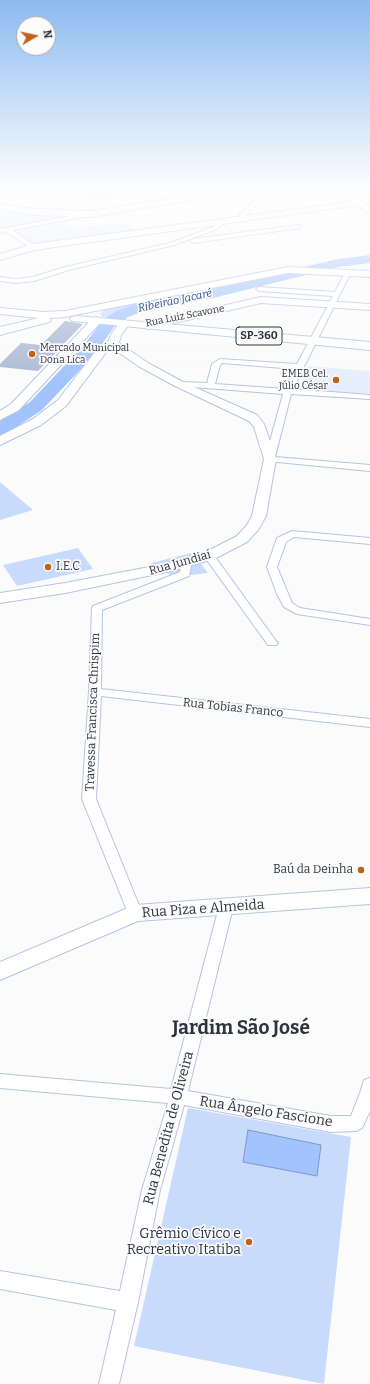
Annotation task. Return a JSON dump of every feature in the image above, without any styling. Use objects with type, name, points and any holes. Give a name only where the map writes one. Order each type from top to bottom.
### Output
[{"type":"main road","points":[[0,257],[18,252]]},
{"type":"main road","name":"SP-360","points":[[0,311],[33,318],[65,314],[276,272],[302,270],[370,274]]},
{"type":"main road","name":"Rua Luiz Scavone","points":[[0,331],[33,318],[100,320],[148,326],[261,300],[370,307]]},
{"type":"main road","points":[[0,416],[15,407],[100,320],[93,316],[96,311],[104,307]]},
{"type":"main road","points":[[0,441],[37,422],[62,403],[103,349],[113,344],[122,323]]},
{"type":"main road","name":"SP-360","points":[[148,326],[370,346]]},
{"type":"main road","name":"Rua Jundiaí","points":[[0,598],[72,587],[167,568],[208,556],[242,539],[253,527],[259,516],[270,459],[260,428],[253,418],[180,384],[144,365],[113,344]]},
{"type":"main road","name":"Rua Piza e Almeida","points":[[0,971],[136,914],[370,896]]},
{"type":"street","points":[[0,279],[16,281],[34,279],[67,268],[139,252]]},
{"type":"street","points":[[348,272],[334,304],[313,341],[288,392],[270,459],[370,468]]},
{"type":"street","points":[[259,288],[338,294]]},
{"type":"street","points":[[210,386],[216,364],[220,361],[300,367]]},
{"type":"street","points":[[180,384],[370,397]]},
{"type":"street","points":[[370,541],[292,534],[281,540],[272,567],[282,594],[288,605],[297,611],[370,622]]},
{"type":"street","points":[[208,556],[272,643]]},
{"type":"street","name":"Travessa Francisca Chrispim","points":[[136,914],[90,799],[97,608],[185,574],[187,562]]},
{"type":"street","name":"Rua Tobias Franco","points":[[95,692],[370,723]]},
{"type":"street","name":"Rua Benedita de Oliveira","points":[[109,1384],[128,1302],[151,1190],[178,1097],[226,907]]},
{"type":"street","name":"Rua Ângelo Fascione","points":[[0,1081],[178,1097],[331,1124],[356,1123],[370,1090]]},
{"type":"street","points":[[0,1280],[128,1302]]},
{"type":"shaded area","points":[[133,303],[138,305],[118,313],[111,318],[102,317],[100,314],[104,310]]},
{"type":"shaded area","name":"EMEB Cel. Júlio César","points":[[308,366],[370,371],[370,394],[298,389]]},
{"type":"shaded area","points":[[0,482],[33,510],[0,520]]},
{"type":"shaded area","name":"I.E.C","points":[[78,548],[93,569],[17,586],[3,565]]},
{"type":"shaded area","points":[[192,553],[208,573],[174,577],[151,563]]},
{"type":"shaded area","name":"Grêmio Cívico e Recreativo Itatiba","points":[[188,1108],[351,1137],[324,1384],[134,1346]]},
{"type":"water","points":[[248,1130],[321,1145],[317,1176],[243,1162]]},
{"type":"building","name":"Mercado Municipal Dona Lica","points":[[65,321],[83,324],[38,371],[0,367],[0,364],[21,343],[41,345]]},
{"type":"waterway","name":"Ribeirão Jacaré","points":[[0,429],[36,406],[90,349],[108,324],[122,314],[140,307],[209,294],[338,263],[370,259]]},
{"type":"place","name":"Mercado Municipal Dona Lica","points":[[32,354]]},
{"type":"place","name":"EMEB Cel. Júlio César","points":[[336,380]]},
{"type":"place","name":"I.E.C","points":[[48,567]]},
{"type":"place","name":"Baú da Deinha","points":[[361,870]]},
{"type":"place","name":"Grêmio Cívico e Recreativo Itatiba","points":[[249,1242]]},
{"type":"district","name":"Jardim São José","points":[[241,1029]]}]
